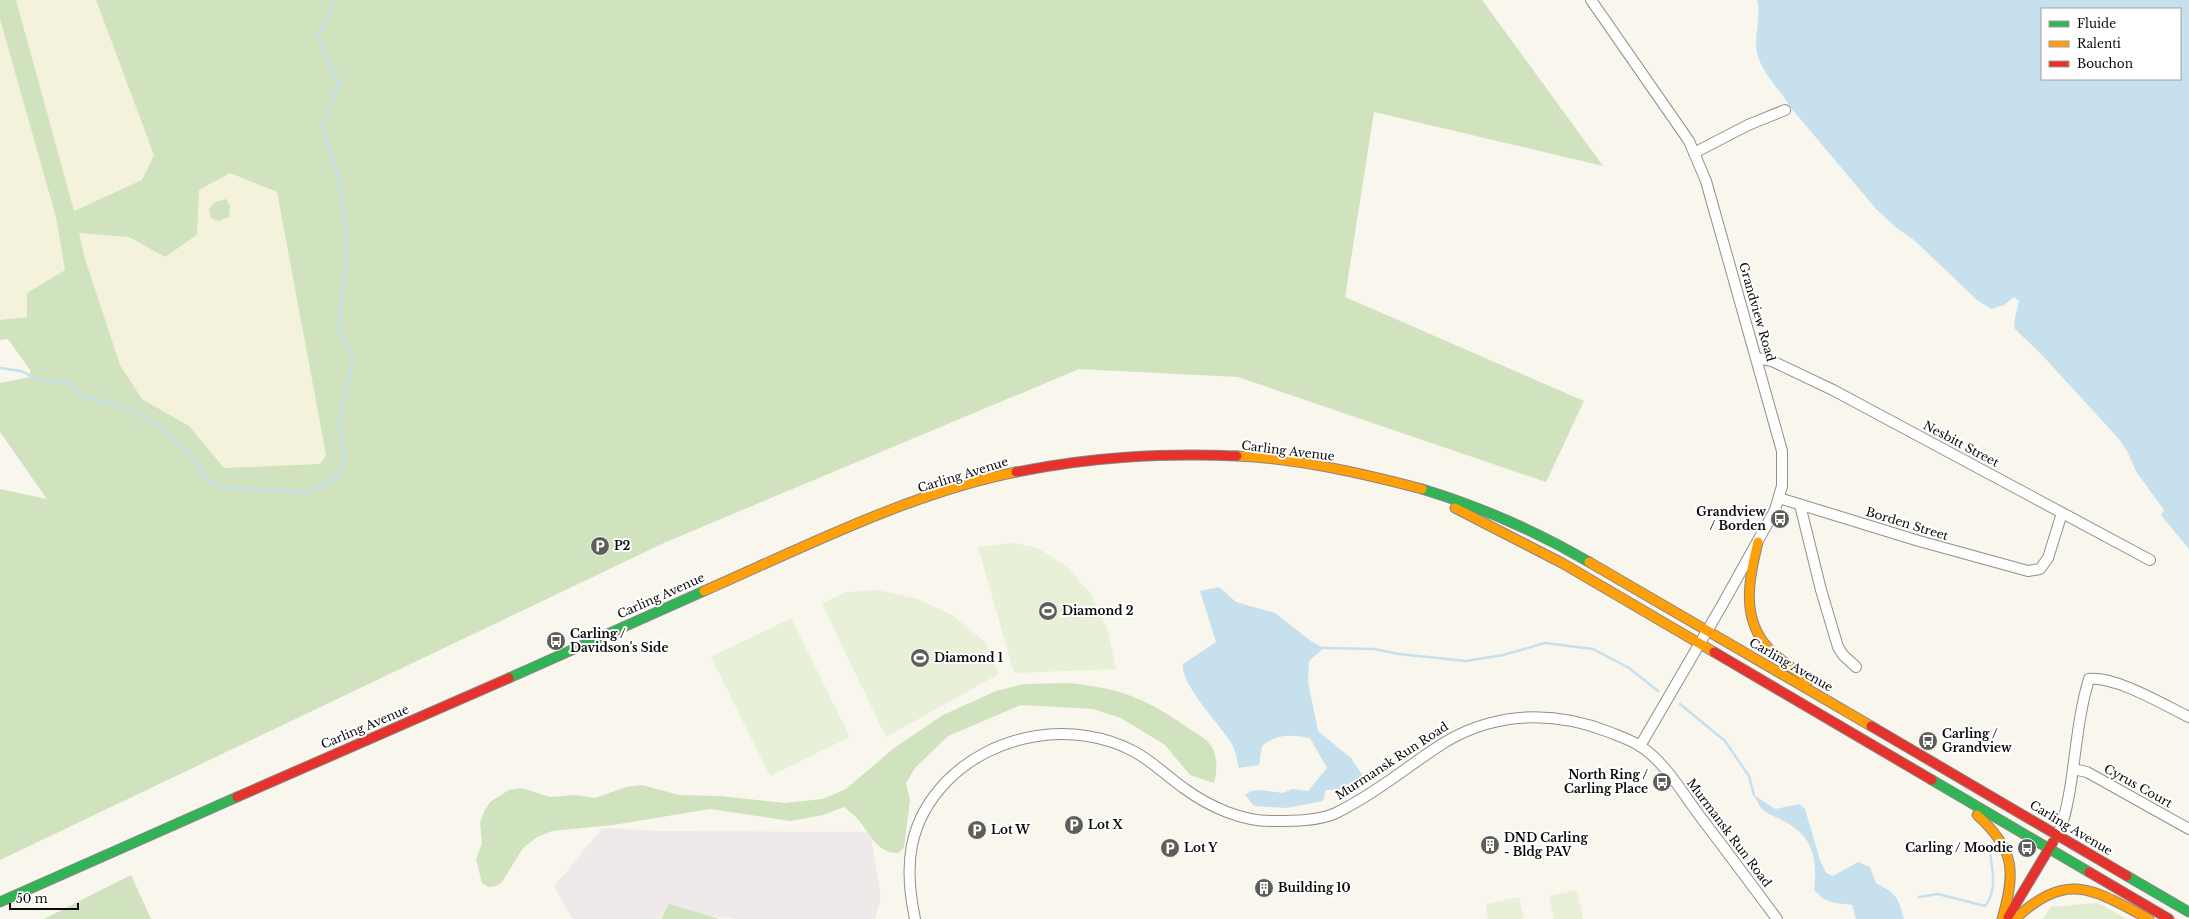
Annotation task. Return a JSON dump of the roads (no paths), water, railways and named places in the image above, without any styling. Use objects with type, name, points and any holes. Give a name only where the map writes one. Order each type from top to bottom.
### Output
[{"type":"main road","name":"Carling Avenue","points":[[0,902],[292,771],[806,546],[957,487],[1009,473],[1079,461],[1194,454],[1280,460],[1404,483],[1445,496],[1516,522],[1547,538],[1708,630],[2189,912]]},
{"type":"main road","name":"Carling Avenue","points":[[1366,475],[1441,502],[1518,539],[2169,919]]},
{"type":"main road","points":[[1758,542],[1750,575],[1748,599],[1748,610],[1756,632],[1770,651],[1866,723]]},
{"type":"main road","points":[[1930,780],[1986,822],[1999,835],[2005,845],[2010,856],[2013,873],[2012,885],[2002,919]]},
{"type":"main road","points":[[2007,919],[2058,834]]},
{"type":"main road","points":[[2015,919],[2042,896],[2050,892],[2071,889],[2101,894],[2149,919]]},
{"type":"street","name":"Grandview Road","points":[[1591,0],[1689,141],[1706,181],[1782,451],[1783,475],[1779,498],[1758,542],[1640,746]]},
{"type":"street","points":[[1694,153],[1748,125],[1785,110]]},
{"type":"street","name":"Nesbitt Street","points":[[1757,358],[1772,361],[1833,390],[2150,560]]},
{"type":"street","name":"Borden Street","points":[[1779,498],[2028,571],[2040,569],[2048,558],[2062,513]]},
{"type":"street","points":[[1800,505],[1821,590],[1838,647],[1843,655],[1856,666]]},
{"type":"street","points":[[2058,834],[2064,822],[2074,769],[2083,700],[2089,679],[2099,678],[2118,683],[2189,717]]},
{"type":"street","name":"Murmansk Run Road","points":[[915,919],[909,891],[909,867],[916,829],[924,811],[943,785],[966,764],[992,749],[1023,738],[1069,734],[1111,742],[1143,757],[1184,788],[1208,803],[1241,817],[1271,822],[1305,819],[1334,814],[1380,787],[1453,737],[1494,721],[1529,716],[1571,720],[1598,728],[1640,746],[1658,763],[1679,788],[1777,919]]},
{"type":"street","name":"Cyrus Court","points":[[2074,769],[2087,772],[2189,829]]},
{"type":"water","points":[[1757,0],[2189,0],[2189,549],[2161,515],[2164,510],[2137,473],[2127,451],[2119,439],[2041,354],[2015,329],[2014,322],[2019,301],[2014,297],[2004,305],[1991,309],[1977,300],[1913,239],[1898,229],[1877,210],[1791,108],[1769,77],[1760,61],[1756,43],[1758,16]]},
{"type":"water","points":[[1219,587],[1236,602],[1275,613],[1311,641],[1324,648],[1309,661],[1308,682],[1318,731],[1351,758],[1363,776],[1352,789],[1326,790],[1323,801],[1287,808],[1254,806],[1245,795],[1251,791],[1260,790],[1283,793],[1292,789],[1308,791],[1327,768],[1310,738],[1285,736],[1273,739],[1262,746],[1259,765],[1239,768],[1232,744],[1194,693],[1184,672],[1183,664],[1216,642],[1200,591]]},
{"type":"water","points":[[1754,795],[1775,809],[1799,804],[1805,809],[1820,860],[1826,873],[1833,876],[1858,862],[1870,867],[1876,883],[1892,893],[1898,900],[1904,919],[1856,919],[1852,905],[1827,901],[1819,895],[1814,890],[1815,866],[1810,847],[1806,839],[1791,825],[1764,811]]},
{"type":"waterway","points":[[0,368],[21,371],[39,380],[69,382],[80,395],[132,410],[159,427],[190,454],[209,482],[225,488],[307,492],[335,479],[345,460],[339,421],[353,358],[339,328],[347,246],[339,179],[322,127],[339,84],[318,37],[332,8],[333,0]]},
{"type":"waterway","points":[[1324,648],[1374,649],[1399,654],[1466,661],[1503,655],[1545,643],[1593,649],[1629,668],[1658,691]]},
{"type":"waterway","points":[[1680,704],[1725,741],[1749,776],[1754,795]]},
{"type":"waterway","points":[[1919,897],[1938,894],[1985,906],[1992,892],[1993,885],[1990,849]]},
{"type":"place","name":"Grandview / Borden","points":[[1780,519]]},
{"type":"place","name":"P2","points":[[600,546]]},
{"type":"place","name":"Diamond 2","points":[[1048,611]]},
{"type":"place","name":"Carling / Davidson's Side","points":[[556,641]]},
{"type":"place","name":"Diamond 1","points":[[920,658]]},
{"type":"place","name":"Carling / Grandview","points":[[1928,741]]},
{"type":"place","name":"North Ring / Carling Place","points":[[1662,782]]},
{"type":"place","name":"Lot X","points":[[1074,825]]},
{"type":"place","name":"Lot W","points":[[977,830]]},
{"type":"place","name":"DND Carling - Bldg PAV","points":[[1490,845]]},
{"type":"place","name":"Lot Y","points":[[1170,848]]},
{"type":"place","name":"Carling / Moodie","points":[[2027,848]]},
{"type":"place","name":"Building 10","points":[[1264,888]]}]
